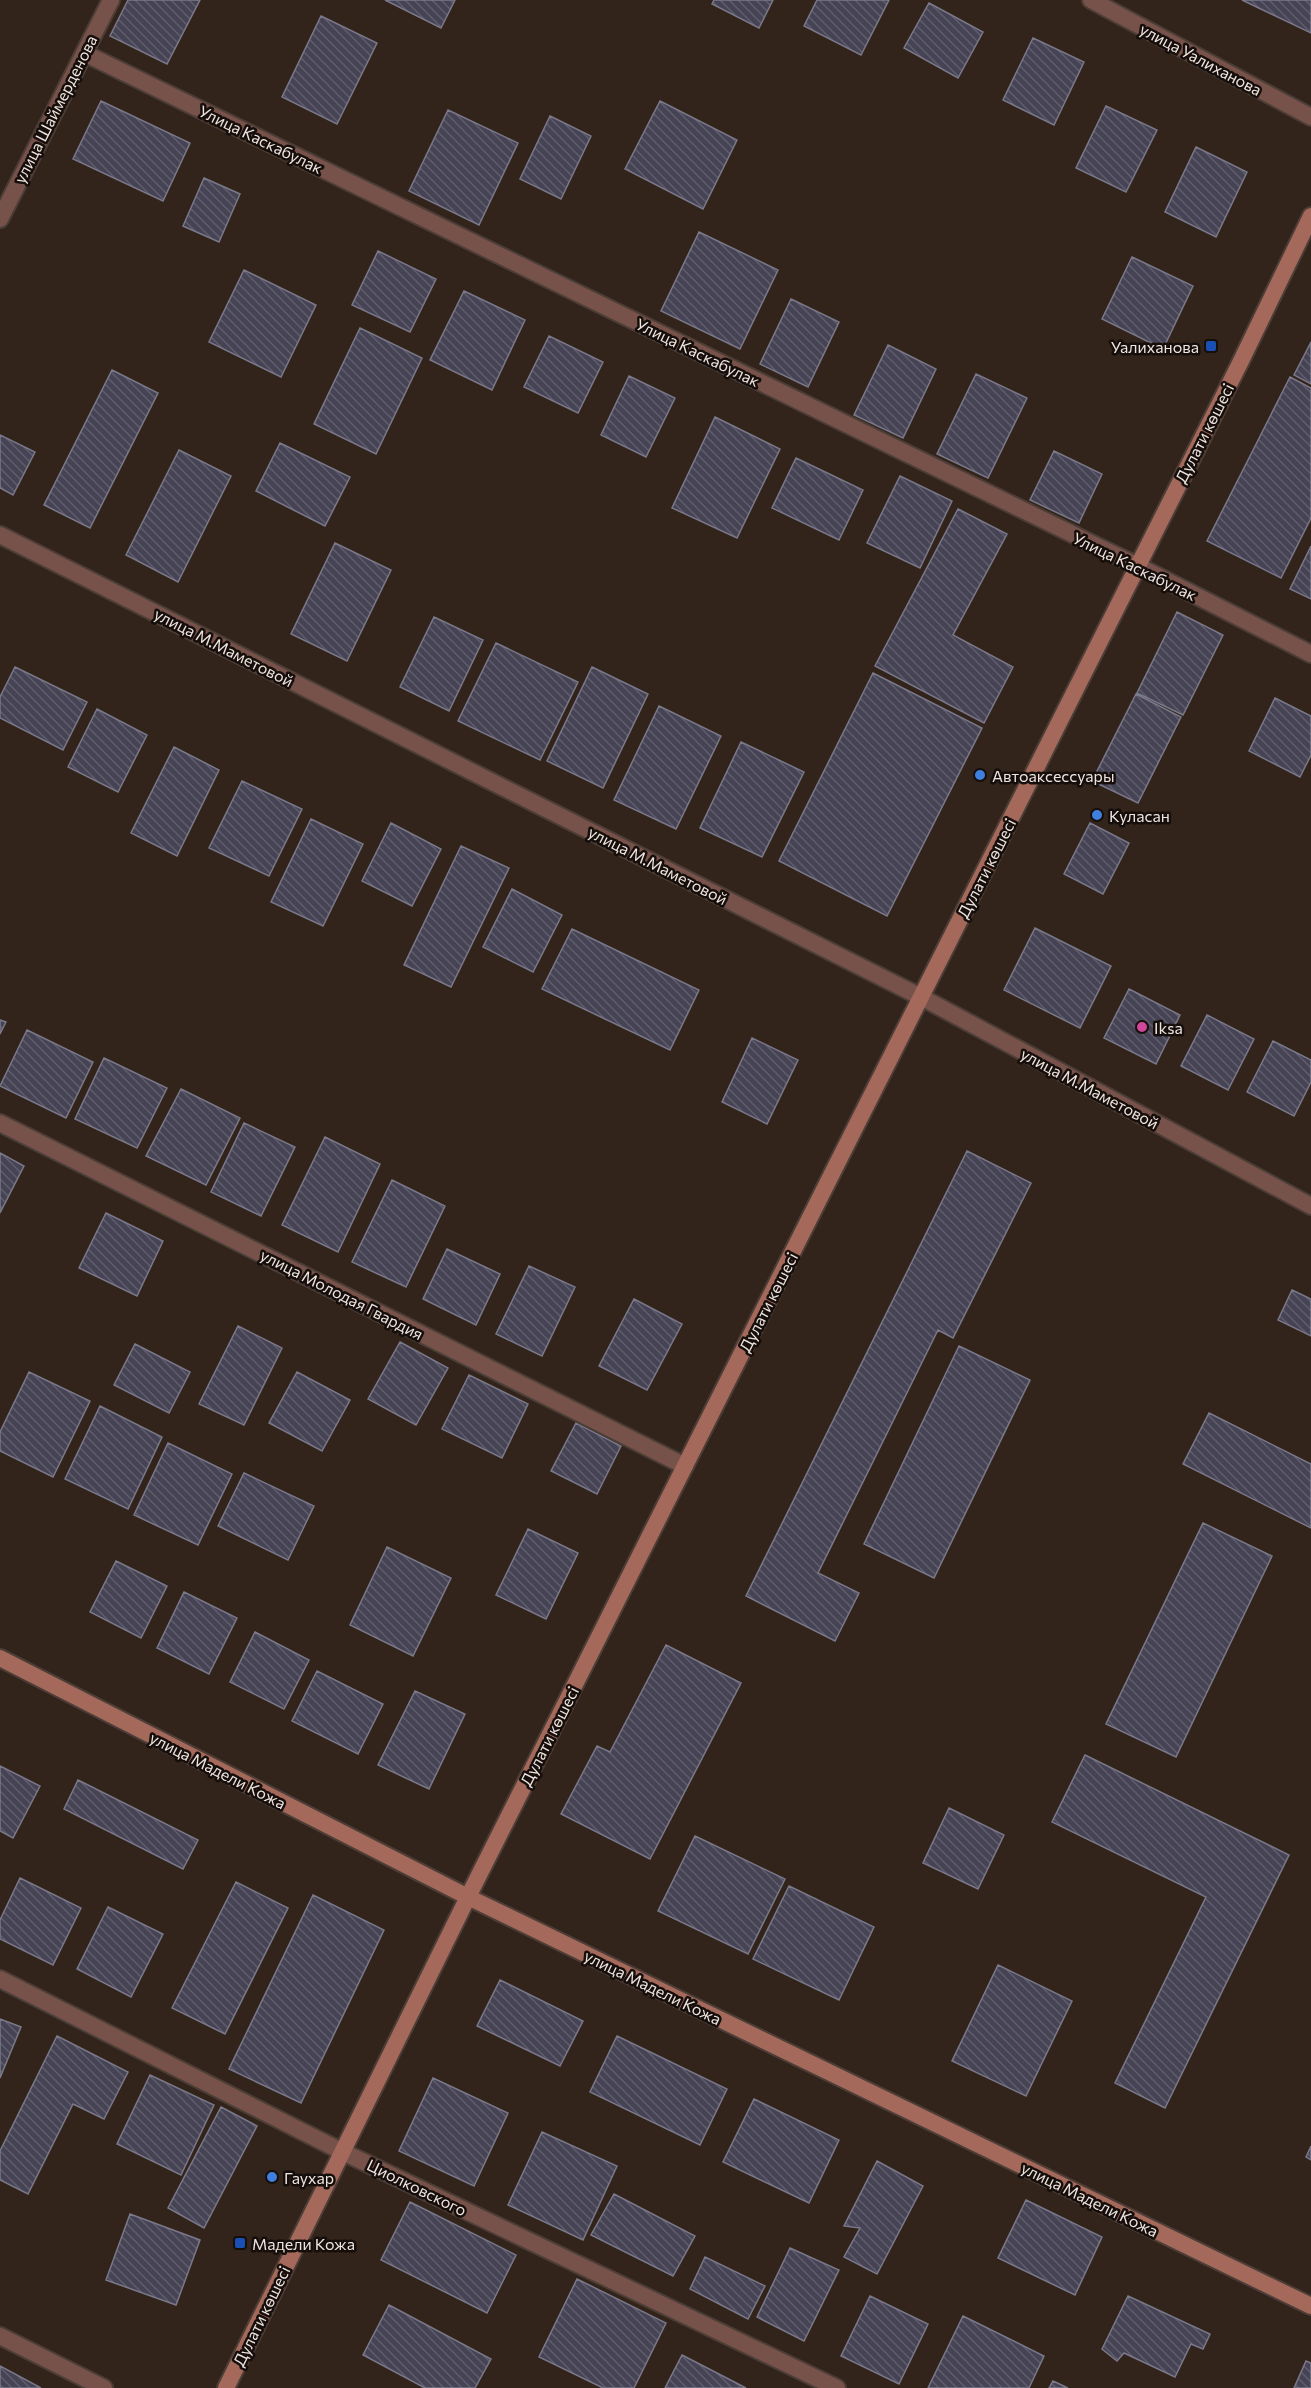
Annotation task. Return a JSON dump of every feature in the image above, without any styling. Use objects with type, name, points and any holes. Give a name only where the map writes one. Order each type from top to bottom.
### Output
[{"type":"main road","name":"Дулати көшесі","points":[[226,2388],[468,1897],[1138,566],[1311,216]]},
{"type":"main road","name":"улица Мадели Кожа","points":[[0,1658],[468,1897],[1311,2306]]},
{"type":"street","name":"улица Шаймерденова","points":[[0,219],[111,0]]},
{"type":"street","name":"улица Уалиханова","points":[[1091,0],[1311,117]]},
{"type":"street","name":"Улица Каскабулак","points":[[84,53],[1138,566],[1311,654]]},
{"type":"street","name":"улица М.Маметовой","points":[[0,535],[921,997],[1311,1206]]},
{"type":"street","name":"улица Молодая Гвардия","points":[[0,1123],[685,1466]]},
{"type":"street","name":"Циолковского","points":[[0,1979],[343,2152],[837,2388]]},
{"type":"street","points":[[0,2336],[104,2388]]},
{"type":"building","points":[[128,0],[200,0],[167,64],[110,36]]},
{"type":"building","points":[[385,0],[455,0],[441,28]]},
{"type":"building","points":[[714,0],[773,0],[759,28],[712,4]]},
{"type":"building","points":[[817,0],[889,0],[861,55],[804,26]]},
{"type":"building","points":[[1242,0],[1311,0],[1311,33]]},
{"type":"building","points":[[929,3],[983,32],[958,78],[904,48]]},
{"type":"building","points":[[321,16],[377,43],[337,124],[282,97]]},
{"type":"building","points":[[1033,38],[1084,62],[1054,125],[1003,100]]},
{"type":"building","points":[[101,101],[190,143],[163,201],[73,159]]},
{"type":"building","points":[[660,101],[737,140],[703,209],[625,169]]},
{"type":"building","points":[[1106,106],[1157,130],[1126,192],[1076,168]]},
{"type":"building","points":[[448,110],[518,143],[479,225],[409,191]]},
{"type":"building","points":[[550,116],[591,136],[561,199],[520,179]]},
{"type":"building","points":[[1196,147],[1247,172],[1216,237],[1165,212]]},
{"type":"building","points":[[204,178],[240,194],[219,242],[183,226]]},
{"type":"building","points":[[699,232],[778,270],[740,349],[661,311]]},
{"type":"building","points":[[378,251],[436,279],[410,332],[352,305]]},
{"type":"building","points":[[1132,257],[1193,286],[1163,349],[1102,319]]},
{"type":"building","points":[[244,270],[316,305],[281,377],[209,342]]},
{"type":"building","points":[[464,291],[525,320],[492,390],[430,360]]},
{"type":"building","points":[[791,299],[839,322],[808,387],[760,364]]},
{"type":"building","points":[[360,328],[422,358],[376,454],[314,424]]},
{"type":"building","points":[[549,336],[603,362],[578,413],[524,387]]},
{"type":"building","points":[[1311,342],[1311,384],[1294,375]]},
{"type":"building","points":[[888,345],[936,369],[903,438],[854,415]]},
{"type":"building","points":[[112,370],[158,393],[90,528],[44,505]]},
{"type":"building","points":[[976,374],[1027,398],[988,478],[937,454]]},
{"type":"building","points":[[629,376],[675,398],[646,457],[601,435]]},
{"type":"building","points":[[1290,377],[1311,388],[1311,518],[1281,578],[1207,541]]},
{"type":"building","points":[[715,417],[780,449],[737,538],[672,508]]},
{"type":"building","points":[[0,435],[35,452],[13,495],[0,488]]},
{"type":"building","points":[[280,443],[350,477],[325,526],[256,491]]},
{"type":"building","points":[[179,450],[231,476],[178,582],[126,555]]},
{"type":"building","points":[[1054,451],[1102,474],[1079,523],[1030,500]]},
{"type":"building","points":[[796,458],[863,490],[839,540],[772,508]]},
{"type":"building","points":[[900,476],[952,501],[920,568],[867,543]]},
{"type":"building","points":[[958,509],[1007,534],[953,635],[1013,667],[984,723],[875,666]]},
{"type":"building","points":[[335,543],[391,570],[347,661],[291,634]]},
{"type":"building","points":[[1311,546],[1311,599],[1290,589]]},
{"type":"building","points":[[1177,612],[1223,635],[1183,715],[1137,693]]},
{"type":"building","points":[[434,617],[483,640],[449,711],[400,687]]},
{"type":"building","points":[[496,643],[578,682],[540,760],[458,721]]},
{"type":"building","points":[[15,667],[87,702],[63,750],[0,718],[0,697]]},
{"type":"building","points":[[592,667],[648,694],[603,788],[547,761]]},
{"type":"building","points":[[873,673],[982,728],[887,916],[779,861]]},
{"type":"building","points":[[1136,694],[1181,717],[1138,803],[1092,781]]},
{"type":"building","points":[[1275,698],[1311,716],[1311,755],[1300,777],[1249,751]]},
{"type":"building","points":[[659,706],[721,736],[676,829],[614,800]]},
{"type":"building","points":[[97,709],[147,735],[118,792],[68,767]]},
{"type":"building","points":[[741,742],[804,772],[762,857],[700,828]]},
{"type":"building","points":[[174,747],[219,770],[177,856],[131,833]]},
{"type":"building","points":[[242,781],[302,809],[269,876],[209,848]]},
{"type":"building","points":[[311,819],[363,844],[323,926],[271,902]]},
{"type":"building","points":[[391,823],[441,849],[412,906],[362,881]]},
{"type":"building","points":[[1090,823],[1129,843],[1103,894],[1064,874]]},
{"type":"building","points":[[461,846],[509,868],[451,987],[404,965]]},
{"type":"building","points":[[512,889],[562,915],[533,972],[483,947]]},
{"type":"building","points":[[1035,928],[1111,966],[1080,1028],[1004,990]]},
{"type":"building","points":[[572,929],[699,990],[670,1050],[542,989]]},
{"type":"building","points":[[1129,989],[1180,1015],[1156,1064],[1104,1038]]},
{"type":"building","points":[[1207,1015],[1254,1039],[1228,1090],[1181,1066]]},
{"type":"building","points":[[0,1020],[6,1022],[0,1034]]},
{"type":"building","points":[[27,1030],[93,1062],[66,1118],[0,1086]]},
{"type":"building","points":[[752,1038],[798,1060],[767,1124],[722,1102]]},
{"type":"building","points":[[1273,1041],[1311,1060],[1311,1082],[1294,1116],[1247,1092]]},
{"type":"building","points":[[104,1058],[167,1088],[137,1148],[75,1119]]},
{"type":"building","points":[[181,1089],[240,1118],[206,1185],[146,1156]]},
{"type":"building","points":[[244,1123],[295,1147],[261,1216],[211,1192]]},
{"type":"building","points":[[325,1137],[380,1164],[338,1252],[282,1225]]},
{"type":"building","points":[[967,1151],[1031,1183],[953,1338],[938,1330],[818,1573],[859,1593],[835,1641],[746,1596]]},
{"type":"building","points":[[0,1153],[24,1166],[0,1213]]},
{"type":"building","points":[[392,1180],[445,1206],[406,1287],[352,1262]]},
{"type":"building","points":[[106,1213],[163,1241],[137,1296],[79,1268]]},
{"type":"building","points":[[447,1249],[500,1274],[476,1325],[423,1299]]},
{"type":"building","points":[[529,1266],[575,1287],[542,1356],[496,1334]]},
{"type":"building","points":[[1292,1290],[1311,1299],[1311,1336],[1278,1320]]},
{"type":"building","points":[[634,1299],[682,1324],[647,1390],[599,1366]]},
{"type":"building","points":[[238,1326],[282,1348],[244,1425],[199,1404]]},
{"type":"building","points":[[400,1342],[448,1368],[416,1425],[368,1399]]},
{"type":"building","points":[[135,1344],[190,1372],[169,1413],[114,1385]]},
{"type":"building","points":[[959,1346],[1030,1380],[934,1578],[864,1544]]},
{"type":"building","points":[[29,1372],[90,1401],[53,1477],[0,1451],[0,1432]]},
{"type":"building","points":[[297,1372],[350,1400],[322,1451],[269,1423]]},
{"type":"building","points":[[469,1375],[528,1404],[502,1458],[442,1429]]},
{"type":"building","points":[[100,1406],[162,1437],[128,1509],[65,1479]]},
{"type":"building","points":[[1209,1413],[1311,1464],[1311,1528],[1183,1464]]},
{"type":"building","points":[[576,1423],[621,1446],[597,1494],[551,1471]]},
{"type":"building","points":[[168,1443],[232,1474],[198,1545],[134,1515]]},
{"type":"building","points":[[244,1473],[314,1506],[288,1560],[218,1526]]},
{"type":"building","points":[[1203,1523],[1272,1556],[1176,1757],[1106,1724]]},
{"type":"building","points":[[528,1529],[578,1553],[546,1619],[496,1595]]},
{"type":"building","points":[[387,1547],[451,1578],[413,1656],[350,1625]]},
{"type":"building","points":[[116,1561],[167,1586],[141,1638],[90,1612]]},
{"type":"building","points":[[184,1592],[237,1618],[209,1674],[157,1648]]},
{"type":"building","points":[[255,1632],[309,1660],[284,1709],[230,1682]]},
{"type":"building","points":[[666,1645],[741,1683],[650,1859],[561,1814],[597,1746],[610,1752]]},
{"type":"building","points":[[317,1671],[383,1704],[358,1754],[292,1721]]},
{"type":"building","points":[[415,1691],[465,1714],[429,1789],[378,1765]]},
{"type":"building","points":[[1085,1755],[1289,1855],[1165,2108],[1115,2083],[1206,1897],[1052,1822]]},
{"type":"building","points":[[0,1766],[40,1786],[13,1838],[0,1831]]},
{"type":"building","points":[[78,1780],[198,1840],[183,1869],[64,1809]]},
{"type":"building","points":[[949,1808],[1004,1835],[978,1889],[923,1863]]},
{"type":"building","points":[[695,1836],[785,1879],[748,1954],[658,1911]]},
{"type":"building","points":[[20,1878],[81,1908],[53,1965],[0,1939],[0,1920]]},
{"type":"building","points":[[236,1882],[288,1908],[225,2034],[172,2008]]},
{"type":"building","points":[[789,1886],[874,1927],[839,2000],[753,1959]]},
{"type":"building","points":[[313,1895],[384,1930],[301,2103],[229,2069]]},
{"type":"building","points":[[108,1907],[163,1934],[131,1997],[77,1969]]},
{"type":"building","points":[[998,1965],[1072,2001],[1026,2096],[952,2061]]},
{"type":"building","points":[[500,1980],[583,2021],[560,2066],[477,2026]]},
{"type":"building","points":[[0,2019],[21,2027],[0,2078]]},
{"type":"building","points":[[57,2036],[128,2072],[104,2119],[73,2104],[28,2194],[0,2180],[0,2151]]},
{"type":"building","points":[[617,2036],[727,2089],[700,2145],[590,2092]]},
{"type":"building","points":[[150,2075],[214,2105],[181,2175],[117,2144]]},
{"type":"building","points":[[433,2078],[508,2113],[474,2186],[399,2151]]},
{"type":"building","points":[[754,2099],[839,2140],[809,2203],[723,2162]]},
{"type":"building","points":[[221,2107],[257,2126],[204,2228],[168,2208]]},
{"type":"building","points":[[542,2132],[617,2166],[583,2240],[508,2205]]},
{"type":"building","points":[[1311,2146],[1311,2160],[1306,2157]]},
{"type":"building","points":[[877,2161],[923,2186],[877,2274],[844,2257],[860,2228],[844,2226]]},
{"type":"building","points":[[614,2194],[695,2236],[673,2276],[591,2235]]},
{"type":"building","points":[[1026,2200],[1102,2237],[1075,2295],[998,2258]]},
{"type":"building","points":[[410,2202],[516,2255],[487,2313],[381,2260]]},
{"type":"building","points":[[130,2214],[200,2240],[176,2305],[106,2280]]},
{"type":"building","points":[[790,2248],[839,2270],[804,2341],[757,2317]]},
{"type":"building","points":[[705,2257],[765,2286],[748,2319],[690,2289]]},
{"type":"building","points":[[577,2279],[666,2323],[634,2388],[603,2388],[539,2357]]},
{"type":"building","points":[[870,2296],[928,2324],[899,2384],[841,2356]]},
{"type":"building","points":[[1128,2296],[1210,2334],[1203,2349],[1191,2344],[1175,2377],[1124,2353],[1117,2361],[1102,2349]]},
{"type":"building","points":[[389,2305],[491,2359],[475,2388],[425,2388],[363,2355]]},
{"type":"building","points":[[963,2316],[1044,2356],[1029,2388],[928,2388]]},
{"type":"building","points":[[682,2355],[746,2388],[665,2388]]},
{"type":"building","points":[[1306,2361],[1311,2363],[1311,2388],[1294,2388]]},
{"type":"building","points":[[0,2366],[41,2388],[0,2388]]},
{"type":"building","points":[[1053,2381],[1068,2388],[1049,2388]]},
{"type":"place","name":"Уалиханова","points":[[1211,346]]},
{"type":"place","name":"Автоаксессуары","points":[[980,775]]},
{"type":"place","name":"Куласан","points":[[1097,815]]},
{"type":"place","name":"Iksa","points":[[1142,1027]]},
{"type":"place","name":"Гаухар","points":[[272,2177]]},
{"type":"place","name":"Мадели Кожа","points":[[240,2243]]}]
